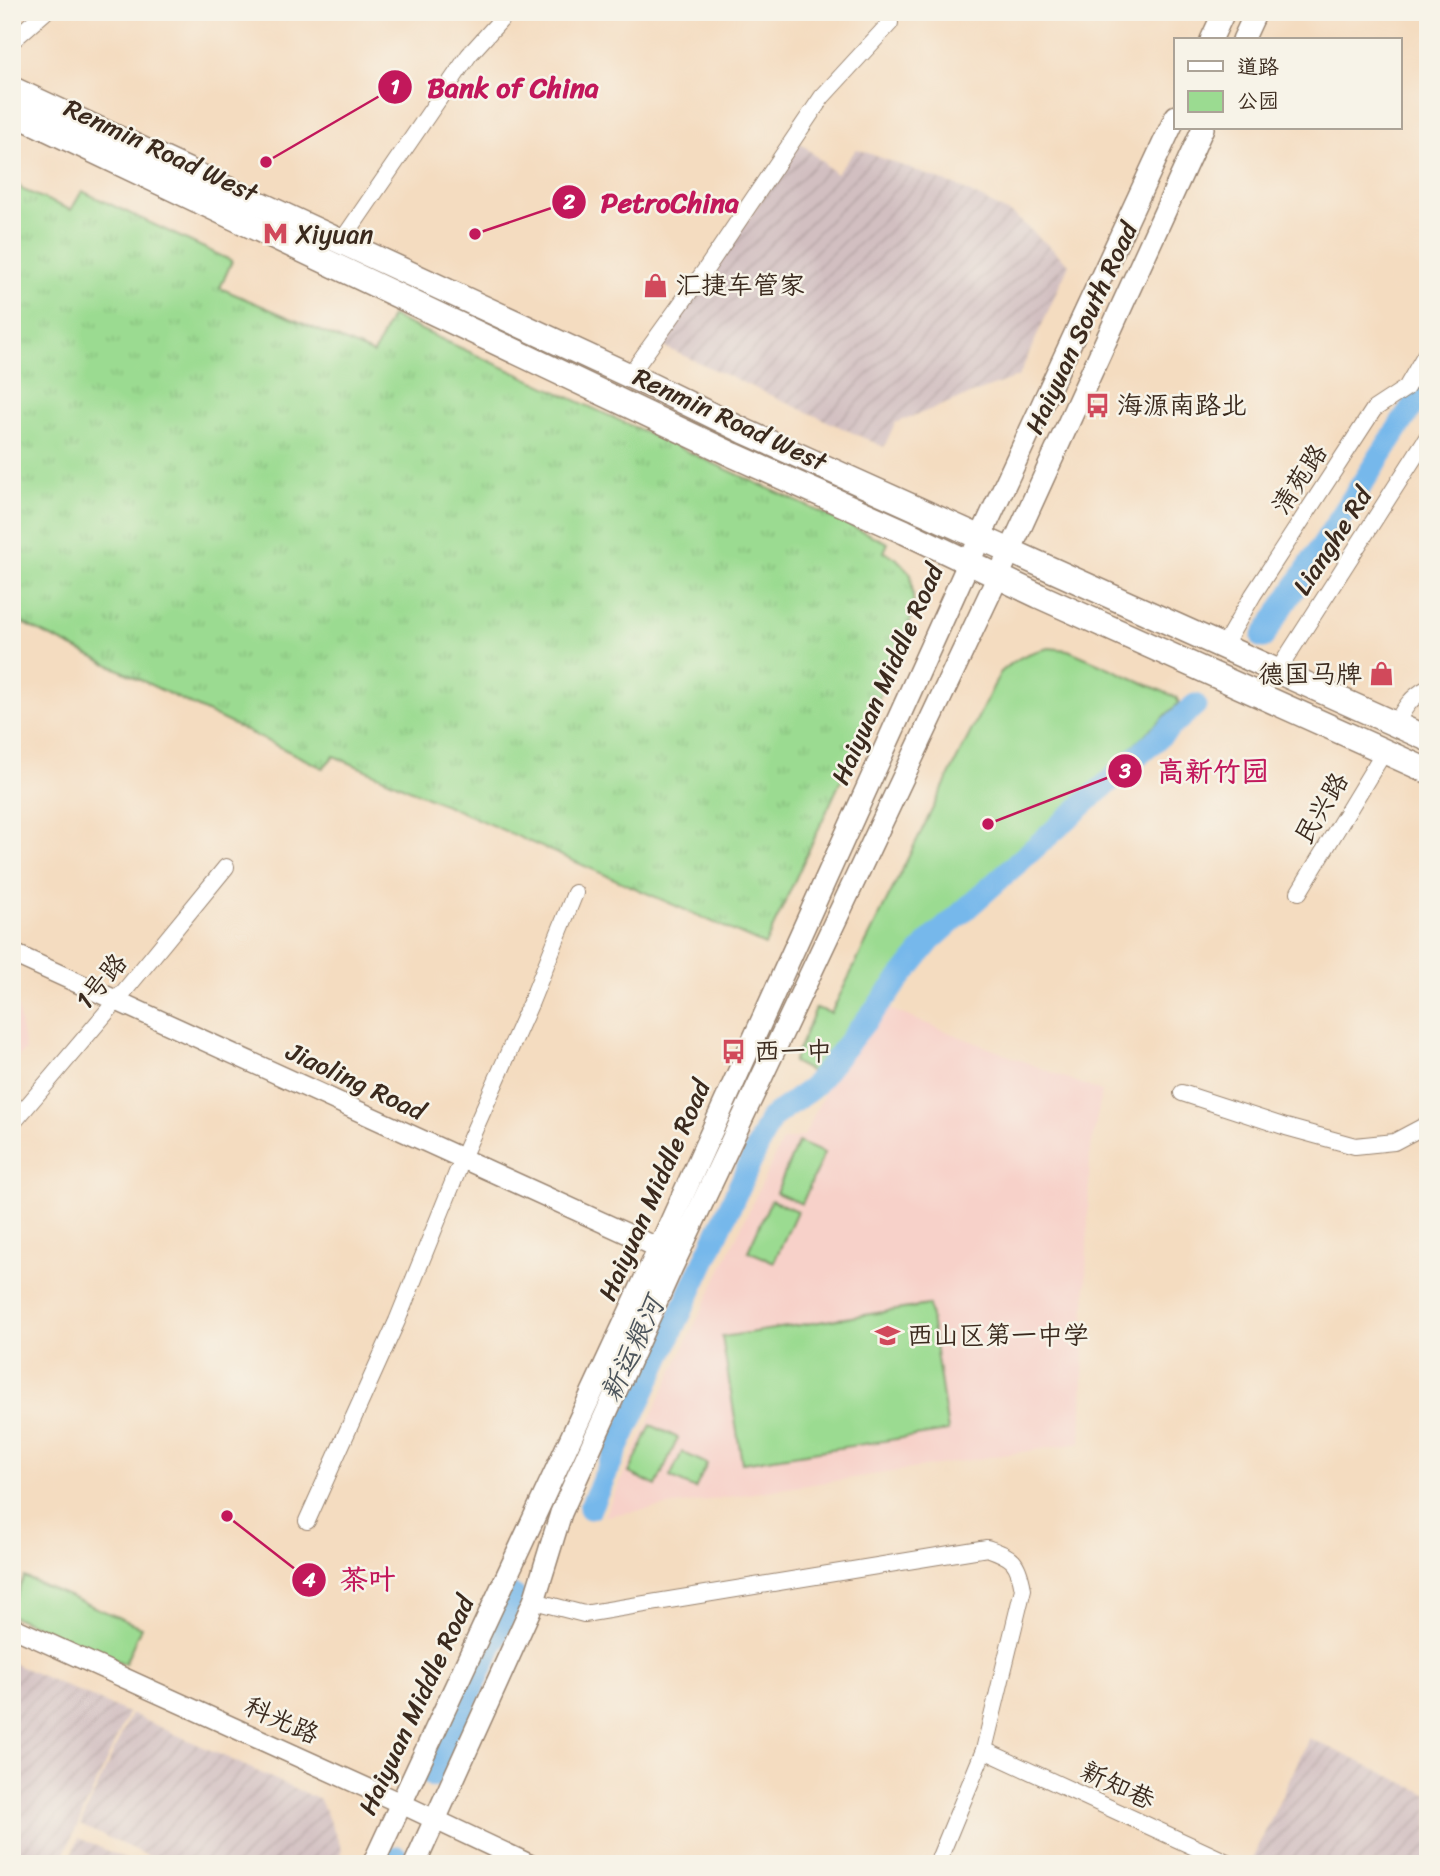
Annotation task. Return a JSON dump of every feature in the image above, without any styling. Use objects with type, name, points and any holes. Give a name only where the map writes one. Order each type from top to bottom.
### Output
[{"type":"main road","points":[[1212,38],[1224,12]]},
{"type":"main road","points":[[1245,38],[1256,12]]},
{"type":"main road","name":"Renmin Road West","points":[[12,89],[744,431],[1428,739]]},
{"type":"main road","name":"Renmin Road West","points":[[12,112],[733,455],[1428,771]]},
{"type":"main road","name":"Haiyuan South Road","points":[[980,537],[1174,120]]},
{"type":"main road","name":"Haiyuan South Road","points":[[1010,551],[1202,130]]},
{"type":"main road","name":"Haiyuan Middle Road","points":[[415,1864],[534,1601],[561,1513],[666,1257],[980,537]]},
{"type":"main road","name":"Haiyuan Middle Road","points":[[373,1864],[400,1803],[1010,551]]},
{"type":"street","points":[[12,41],[45,12]]},
{"type":"street","points":[[341,242],[469,55],[508,12]]},
{"type":"street","points":[[629,376],[822,97],[890,23]]},
{"type":"street","name":"清苑路","points":[[1223,647],[1253,595],[1374,409],[1406,388],[1428,349]]},
{"type":"street","name":"Lianghe Rd","points":[[1277,672],[1428,436]]},
{"type":"street","points":[[1396,724],[1415,695],[1428,688]]},
{"type":"street","name":"民兴路","points":[[1298,892],[1385,750]]},
{"type":"street","name":"1号路","points":[[12,1124],[226,867]]},
{"type":"street","points":[[307,1521],[397,1321],[575,892]]},
{"type":"street","name":"Jiaoling Road","points":[[12,953],[113,1005],[666,1257]]},
{"type":"street","name":"Jiaoling Road","points":[[12,967],[113,1005]]},
{"type":"street","points":[[1182,1093],[1355,1146],[1394,1142],[1428,1124]]},
{"type":"street","points":[[534,1601],[584,1614],[988,1548],[1008,1555],[1020,1571],[1023,1589],[984,1750],[937,1864]]},
{"type":"street","name":"科光路","points":[[12,1627],[529,1864]]},
{"type":"street","name":"新知巷","points":[[984,1750],[1231,1864]]},
{"type":"shaded area","points":[[801,143],[836,174],[857,149],[957,186],[1015,216],[1069,264],[1019,376],[895,423],[884,447],[660,345]]},
{"type":"shaded area","points":[[12,1001],[17,1003],[25,1050],[12,1063]]},
{"type":"shaded area","name":"西山区第一中学","points":[[889,1009],[1102,1092],[1090,1152],[1081,1443],[604,1516],[782,1141],[804,1136],[827,1087]]},
{"type":"shaded area","points":[[12,1663],[128,1713],[60,1864],[12,1864]]},
{"type":"shaded area","points":[[131,1714],[320,1800],[342,1849],[336,1864],[166,1864],[80,1825]]},
{"type":"shaded area","points":[[1309,1738],[1428,1794],[1428,1864],[1266,1864],[1253,1858]]},
{"type":"shaded area","points":[[79,1838],[136,1864],[68,1864]]},
{"type":"green space","points":[[12,179],[23,190],[71,210],[82,191],[232,261],[220,288],[374,354],[391,316],[888,543],[884,552],[896,558],[911,574],[914,609],[902,648],[765,945],[334,756],[323,768],[12,618]]},
{"type":"green space","points":[[1049,648],[1068,650],[1176,697],[1179,703],[922,944],[817,1075],[793,1062],[816,1008],[831,1013],[1000,673],[1023,656]]},
{"type":"green space","points":[[798,1142],[824,1153],[802,1204],[776,1193]]},
{"type":"green space","points":[[771,1200],[797,1211],[774,1262],[748,1251]]},
{"type":"green space","points":[[929,1305],[948,1431],[742,1463],[722,1337]]},
{"type":"green space","points":[[651,1425],[678,1438],[656,1486],[629,1473]]},
{"type":"green space","points":[[682,1452],[707,1464],[695,1489],[670,1477]]},
{"type":"green space","points":[[24,1577],[141,1627],[125,1664],[12,1616],[12,1605]]},
{"type":"waterway","points":[[1263,637],[1428,382]]},
{"type":"waterway","points":[[590,1508],[771,1118],[812,1088],[930,941],[1195,705]]},
{"type":"waterway","name":"新运粮河","points":[[433,1776],[514,1596]]},
{"type":"waterway","name":"新运粮河","points":[[394,1864],[397,1857]]},
{"type":"place","name":"Bank of China","points":[[266,162]]},
{"type":"place","name":"Xiyuan","points":[[276,234]]},
{"type":"place","name":"PetroChina","points":[[475,234]]},
{"type":"place","name":"汇捷车管家","points":[[655,285]]},
{"type":"place","name":"海源南路北","points":[[1097,405]]},
{"type":"place","name":"德国马牌","points":[[1382,674]]},
{"type":"place","name":"高新竹园","points":[[988,824]]},
{"type":"place","name":"西一中","points":[[734,1051]]},
{"type":"place","name":"西山区第一中学","points":[[887,1335]]},
{"type":"place","name":"茶叶","points":[[227,1516]]}]
